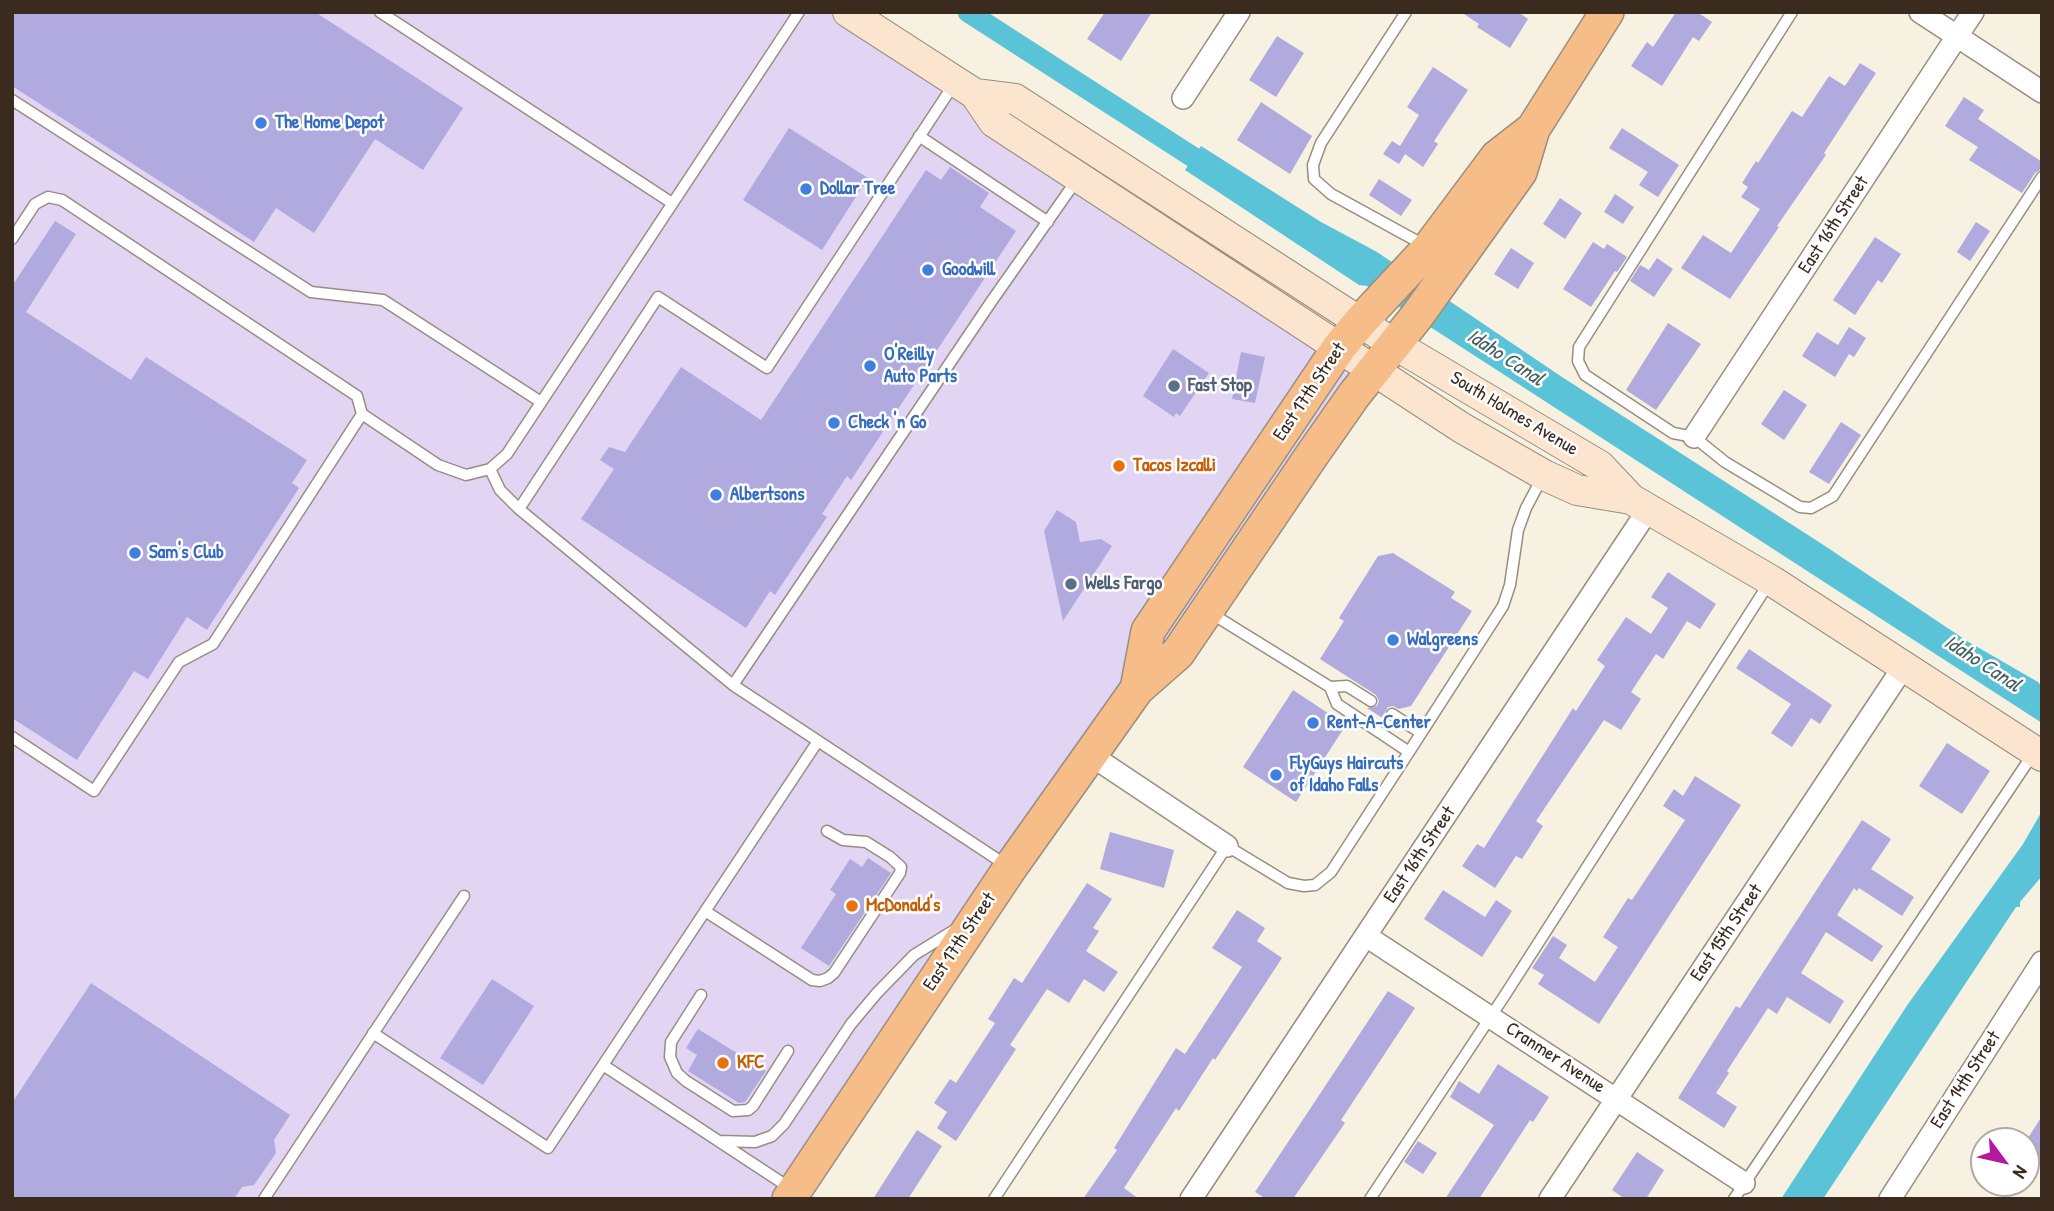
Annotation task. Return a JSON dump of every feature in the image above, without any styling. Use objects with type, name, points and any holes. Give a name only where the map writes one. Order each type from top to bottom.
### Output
[{"type":"main road","name":"South Holmes Avenue","points":[[848,12],[965,88],[993,122],[1462,428],[1544,475],[1587,493],[1639,505],[1700,537],[2038,753]]},
{"type":"main road","name":"East 17th Street","points":[[1137,689],[1148,632],[1338,349],[1369,312],[1428,266],[1497,157],[1533,129],[1607,12]]},
{"type":"main road","name":"South Holmes Avenue","points":[[965,88],[1015,99],[1369,312],[1394,344],[1600,466],[1639,505]]},
{"type":"main road","name":"East 17th Street","points":[[792,1195],[1010,868],[1137,689],[1178,653],[1312,455],[1417,316],[1428,266]]},
{"type":"street","points":[[1183,98],[1238,12]]},
{"type":"street","points":[[1920,12],[2042,92]]},
{"type":"street","name":"East 16th Street","points":[[1695,437],[1973,12]]},
{"type":"street","name":"East 16th Street","points":[[1191,1199],[1366,936],[1639,505]]},
{"type":"street","name":"East 15th Street","points":[[1550,1199],[1904,666]]},
{"type":"street","points":[[1092,756],[1227,846]]},
{"type":"street","name":"Cranmer Avenue","points":[[1366,936],[1617,1099],[1739,1191]]},
{"type":"street","name":"East 14th Street","points":[[1890,1199],[2042,962]]},
{"type":"lane","points":[[380,12],[672,203]]},
{"type":"lane","points":[[12,239],[35,204],[48,197],[62,200],[357,396],[362,414],[438,465],[466,475],[489,469],[507,454],[799,12]]},
{"type":"lane","points":[[1406,12],[1321,143],[1313,165],[1314,179],[1428,266]]},
{"type":"lane","points":[[1792,12],[1579,347],[1578,361],[1585,375],[1673,433],[1695,437],[1725,462],[1800,507],[1811,508],[1833,496],[2042,177]]},
{"type":"lane","points":[[519,509],[658,297],[767,368],[919,136],[965,88]]},
{"type":"lane","points":[[12,100],[311,292],[383,300],[541,402]]},
{"type":"lane","points":[[919,136],[1048,222]]},
{"type":"lane","points":[[733,685],[1078,178]]},
{"type":"lane","points":[[12,737],[94,791],[179,662],[213,644],[362,414]]},
{"type":"lane","points":[[489,469],[500,491],[519,509],[733,685],[1010,868]]},
{"type":"lane","points":[[994,1199],[1227,846],[1288,883],[1315,885],[1331,872],[1503,606],[1510,585],[1518,530],[1526,508],[1544,475]]},
{"type":"lane","points":[[1370,1199],[1491,1017],[1771,580]]},
{"type":"lane","points":[[1207,610],[1329,687],[1337,704],[1409,752]]},
{"type":"lane","points":[[1329,687],[1347,686],[1371,701]]},
{"type":"lane","points":[[1392,714],[1421,733]]},
{"type":"lane","points":[[373,1033],[548,1149],[818,741]]},
{"type":"lane","points":[[1739,1191],[2038,753]]},
{"type":"lane","points":[[705,912],[812,980],[828,978],[901,873],[901,867],[866,842],[843,840],[827,831]]},
{"type":"lane","points":[[264,1199],[464,896]]},
{"type":"lane","points":[[719,1141],[755,1142],[772,1136],[783,1125],[851,1024],[877,993],[914,955],[977,917]]},
{"type":"lane","points":[[701,995],[671,1042],[670,1057],[677,1073],[686,1082],[740,1113],[753,1106],[788,1051]]},
{"type":"lane","points":[[603,1065],[719,1141],[792,1195]]},
{"type":"shaded area","points":[[12,12],[848,12],[1366,348],[789,1199],[12,1199]]},
{"type":"water","name":"Idaho Canal","points":[[1201,146],[1321,222],[1377,252],[1562,377],[1967,641],[2038,682],[2042,687],[2042,723],[1367,286],[1359,285],[1185,170]]},
{"type":"water","points":[[2042,811],[2042,876],[2020,902],[2020,907],[2016,907],[1823,1199],[1781,1199],[1908,1004],[2023,844]]},
{"type":"building","name":"The Home Depot","points":[[12,12],[315,12],[463,108],[423,170],[375,139],[314,233],[276,208],[254,242],[12,86]]},
{"type":"building","points":[[1105,12],[1152,12],[1121,61],[1087,39]]},
{"type":"building","points":[[1461,12],[1518,12],[1528,19],[1510,48],[1477,27],[1479,24]]},
{"type":"building","points":[[1676,12],[1697,12],[1712,22],[1699,41],[1693,37],[1662,86],[1631,66],[1647,42],[1653,47]]},
{"type":"building","points":[[1277,36],[1304,53],[1276,97],[1249,80]]},
{"type":"building","points":[[1860,63],[1876,73],[1824,153],[1826,155],[1730,299],[1681,268],[1703,235],[1731,253],[1760,209],[1741,197],[1748,187],[1742,183],[1756,161],[1758,163],[1792,111],[1802,117],[1829,76],[1845,86]]},
{"type":"building","points":[[1433,67],[1468,90],[1434,141],[1438,144],[1423,167],[1405,154],[1399,164],[1383,154],[1392,141],[1400,146],[1419,115],[1407,107]]},
{"type":"building","points":[[1964,97],[1984,110],[1978,119],[2042,162],[2042,169],[2035,173],[2022,193],[1969,160],[1978,147],[1945,126]]},
{"type":"building","points":[[1261,102],[1312,136],[1290,174],[1237,140]]},
{"type":"building","name":"Dollar Tree","points":[[789,128],[868,178],[822,250],[743,200]]},
{"type":"building","points":[[1622,128],[1679,165],[1658,197],[1639,185],[1648,172],[1609,148]]},
{"type":"building","points":[[950,167],[989,193],[980,207],[1016,231],[851,480],[847,476],[822,514],[827,517],[775,595],[770,591],[746,628],[581,519],[614,469],[600,460],[609,447],[625,452],[681,367],[761,420],[926,170],[941,180]]},
{"type":"building","points":[[1379,179],[1412,200],[1401,216],[1369,195]]},
{"type":"building","points":[[1615,194],[1634,207],[1623,224],[1604,212]]},
{"type":"building","points":[[1560,198],[1582,213],[1565,239],[1543,224]]},
{"type":"building","name":"Sam's Club","points":[[55,221],[76,234],[26,312],[131,380],[146,357],[307,460],[292,483],[299,488],[207,630],[187,617],[148,679],[134,671],[77,760],[12,718],[12,286]]},
{"type":"building","points":[[1976,222],[1990,231],[1970,261],[1957,252]]},
{"type":"building","points":[[1875,237],[1901,254],[1882,283],[1878,280],[1855,315],[1833,300]]},
{"type":"building","points":[[1593,242],[1604,249],[1607,244],[1627,257],[1591,307],[1563,289]]},
{"type":"building","points":[[1511,248],[1534,263],[1518,289],[1494,274]]},
{"type":"building","points":[[1657,258],[1673,269],[1654,297],[1630,281],[1640,265],[1649,270]]},
{"type":"building","points":[[1668,323],[1701,344],[1656,410],[1626,390]]},
{"type":"building","points":[[1849,327],[1866,338],[1854,357],[1849,354],[1835,377],[1802,356],[1817,332],[1838,345]]},
{"type":"building","name":"Fast Stop","points":[[1173,349],[1209,373],[1180,416],[1176,413],[1174,417],[1143,396]]},
{"type":"building","points":[[1241,352],[1265,357],[1255,403],[1232,399]]},
{"type":"building","points":[[1784,390],[1807,405],[1784,440],[1761,424]]},
{"type":"building","points":[[1841,422],[1861,435],[1829,484],[1809,472]]},
{"type":"building","name":"Wells Fargo","points":[[1057,510],[1076,522],[1080,542],[1101,539],[1112,546],[1063,621],[1044,531]]},
{"type":"building","name":"Walgreens","points":[[1393,553],[1455,592],[1451,598],[1472,611],[1411,706],[1399,709],[1388,707],[1384,714],[1387,721],[1367,708],[1377,706],[1379,701],[1376,695],[1320,659],[1344,621],[1339,618],[1378,556]]},
{"type":"building","points":[[1668,572],[1716,604],[1700,629],[1687,621],[1663,659],[1656,654],[1631,692],[1641,699],[1621,730],[1604,720],[1536,821],[1543,826],[1522,859],[1516,856],[1495,888],[1462,866],[1477,844],[1484,848],[1573,708],[1576,711],[1605,666],[1597,660],[1626,617],[1651,634],[1668,608],[1651,597]]},
{"type":"building","points":[[1749,649],[1832,705],[1820,724],[1811,718],[1792,747],[1771,733],[1791,704],[1736,668]]},
{"type":"building","points":[[1293,690],[1346,725],[1296,802],[1243,767]]},
{"type":"building","points":[[1947,743],[1990,771],[1962,814],[1919,786]]},
{"type":"building","points":[[1695,776],[1741,805],[1599,1024],[1538,984],[1544,975],[1532,968],[1553,936],[1567,945],[1559,958],[1595,982],[1618,947],[1603,937],[1628,898],[1632,900],[1685,820],[1663,806],[1674,789],[1683,796]]},
{"type":"building","points":[[1862,820],[1891,839],[1871,869],[1914,897],[1902,916],[1859,888],[1857,891],[1854,888],[1837,915],[1883,946],[1872,962],[1826,932],[1801,973],[1844,1001],[1830,1024],[1787,997],[1777,1014],[1768,1008],[1716,1093],[1737,1107],[1724,1128],[1678,1098],[1736,1006],[1740,1008]]},
{"type":"building","points":[[1110,832],[1174,850],[1164,888],[1100,869]]},
{"type":"building","name":"McDonald's","points":[[868,858],[891,873],[829,966],[801,948],[836,894],[830,890],[850,859],[862,867]]},
{"type":"building","points":[[1087,883],[1112,899],[1093,928],[1099,931],[1086,951],[1118,972],[1104,992],[1084,979],[1069,1003],[1047,989],[1010,1045],[1016,1049],[956,1141],[937,1128],[947,1112],[934,1103],[950,1079],[956,1083],[995,1023],[988,1019],[1014,978],[1022,983]]},
{"type":"building","points":[[1443,890],[1485,917],[1496,900],[1512,911],[1482,957],[1424,919]]},
{"type":"building","points":[[1237,910],[1265,928],[1257,941],[1282,958],[1215,1060],[1213,1058],[1179,1111],[1176,1108],[1124,1188],[1139,1199],[1083,1199],[1117,1150],[1114,1148],[1176,1048],[1185,1054],[1242,967],[1212,948]]},
{"type":"building","points":[[492,979],[534,1006],[483,1085],[440,1058]]},
{"type":"building","points":[[91,983],[290,1115],[274,1140],[276,1153],[254,1185],[242,1187],[234,1199],[12,1199],[12,1103]]},
{"type":"building","points":[[1388,991],[1415,1008],[1341,1120],[1345,1123],[1293,1199],[1266,1199],[1255,1192]]},
{"type":"building","name":"KFC","points":[[698,1029],[766,1071],[745,1102],[739,1103],[688,1071],[697,1055],[686,1048]]},
{"type":"building","points":[[1498,1064],[1549,1097],[1533,1122],[1530,1120],[1479,1199],[1445,1199],[1494,1125],[1450,1097],[1459,1081],[1479,1094]]},
{"type":"building","points":[[2042,1116],[2042,1161],[2040,1127],[2035,1127]]},
{"type":"building","points":[[917,1130],[942,1146],[908,1199],[873,1199]]},
{"type":"building","points":[[1418,1141],[1437,1153],[1423,1174],[1404,1162]]},
{"type":"building","points":[[1637,1152],[1664,1170],[1646,1199],[1625,1199],[1612,1190]]},
{"type":"waterway","name":"Idaho Canal","points":[[968,12],[1216,172]]},
{"type":"place","name":"The Home Depot","points":[[261,123]]},
{"type":"place","name":"Dollar Tree","points":[[806,189]]},
{"type":"place","name":"Goodwill","points":[[928,270]]},
{"type":"place","name":"O'Reilly Auto Parts","points":[[870,366]]},
{"type":"place","name":"Fast Stop","points":[[1174,386]]},
{"type":"place","name":"Check 'n Go","points":[[834,423]]},
{"type":"place","name":"Tacos Izcalli","points":[[1119,466]]},
{"type":"place","name":"Albertsons","points":[[716,495]]},
{"type":"place","name":"Sam's Club","points":[[135,553]]},
{"type":"place","name":"Wells Fargo","points":[[1071,584]]},
{"type":"place","name":"Walgreens","points":[[1393,640]]},
{"type":"place","name":"Rent-A-Center","points":[[1313,723]]},
{"type":"place","name":"FlyGuys Haircuts of Idaho Falls","points":[[1276,775]]},
{"type":"place","name":"McDonald's","points":[[852,906]]},
{"type":"place","name":"KFC","points":[[723,1063]]}]
